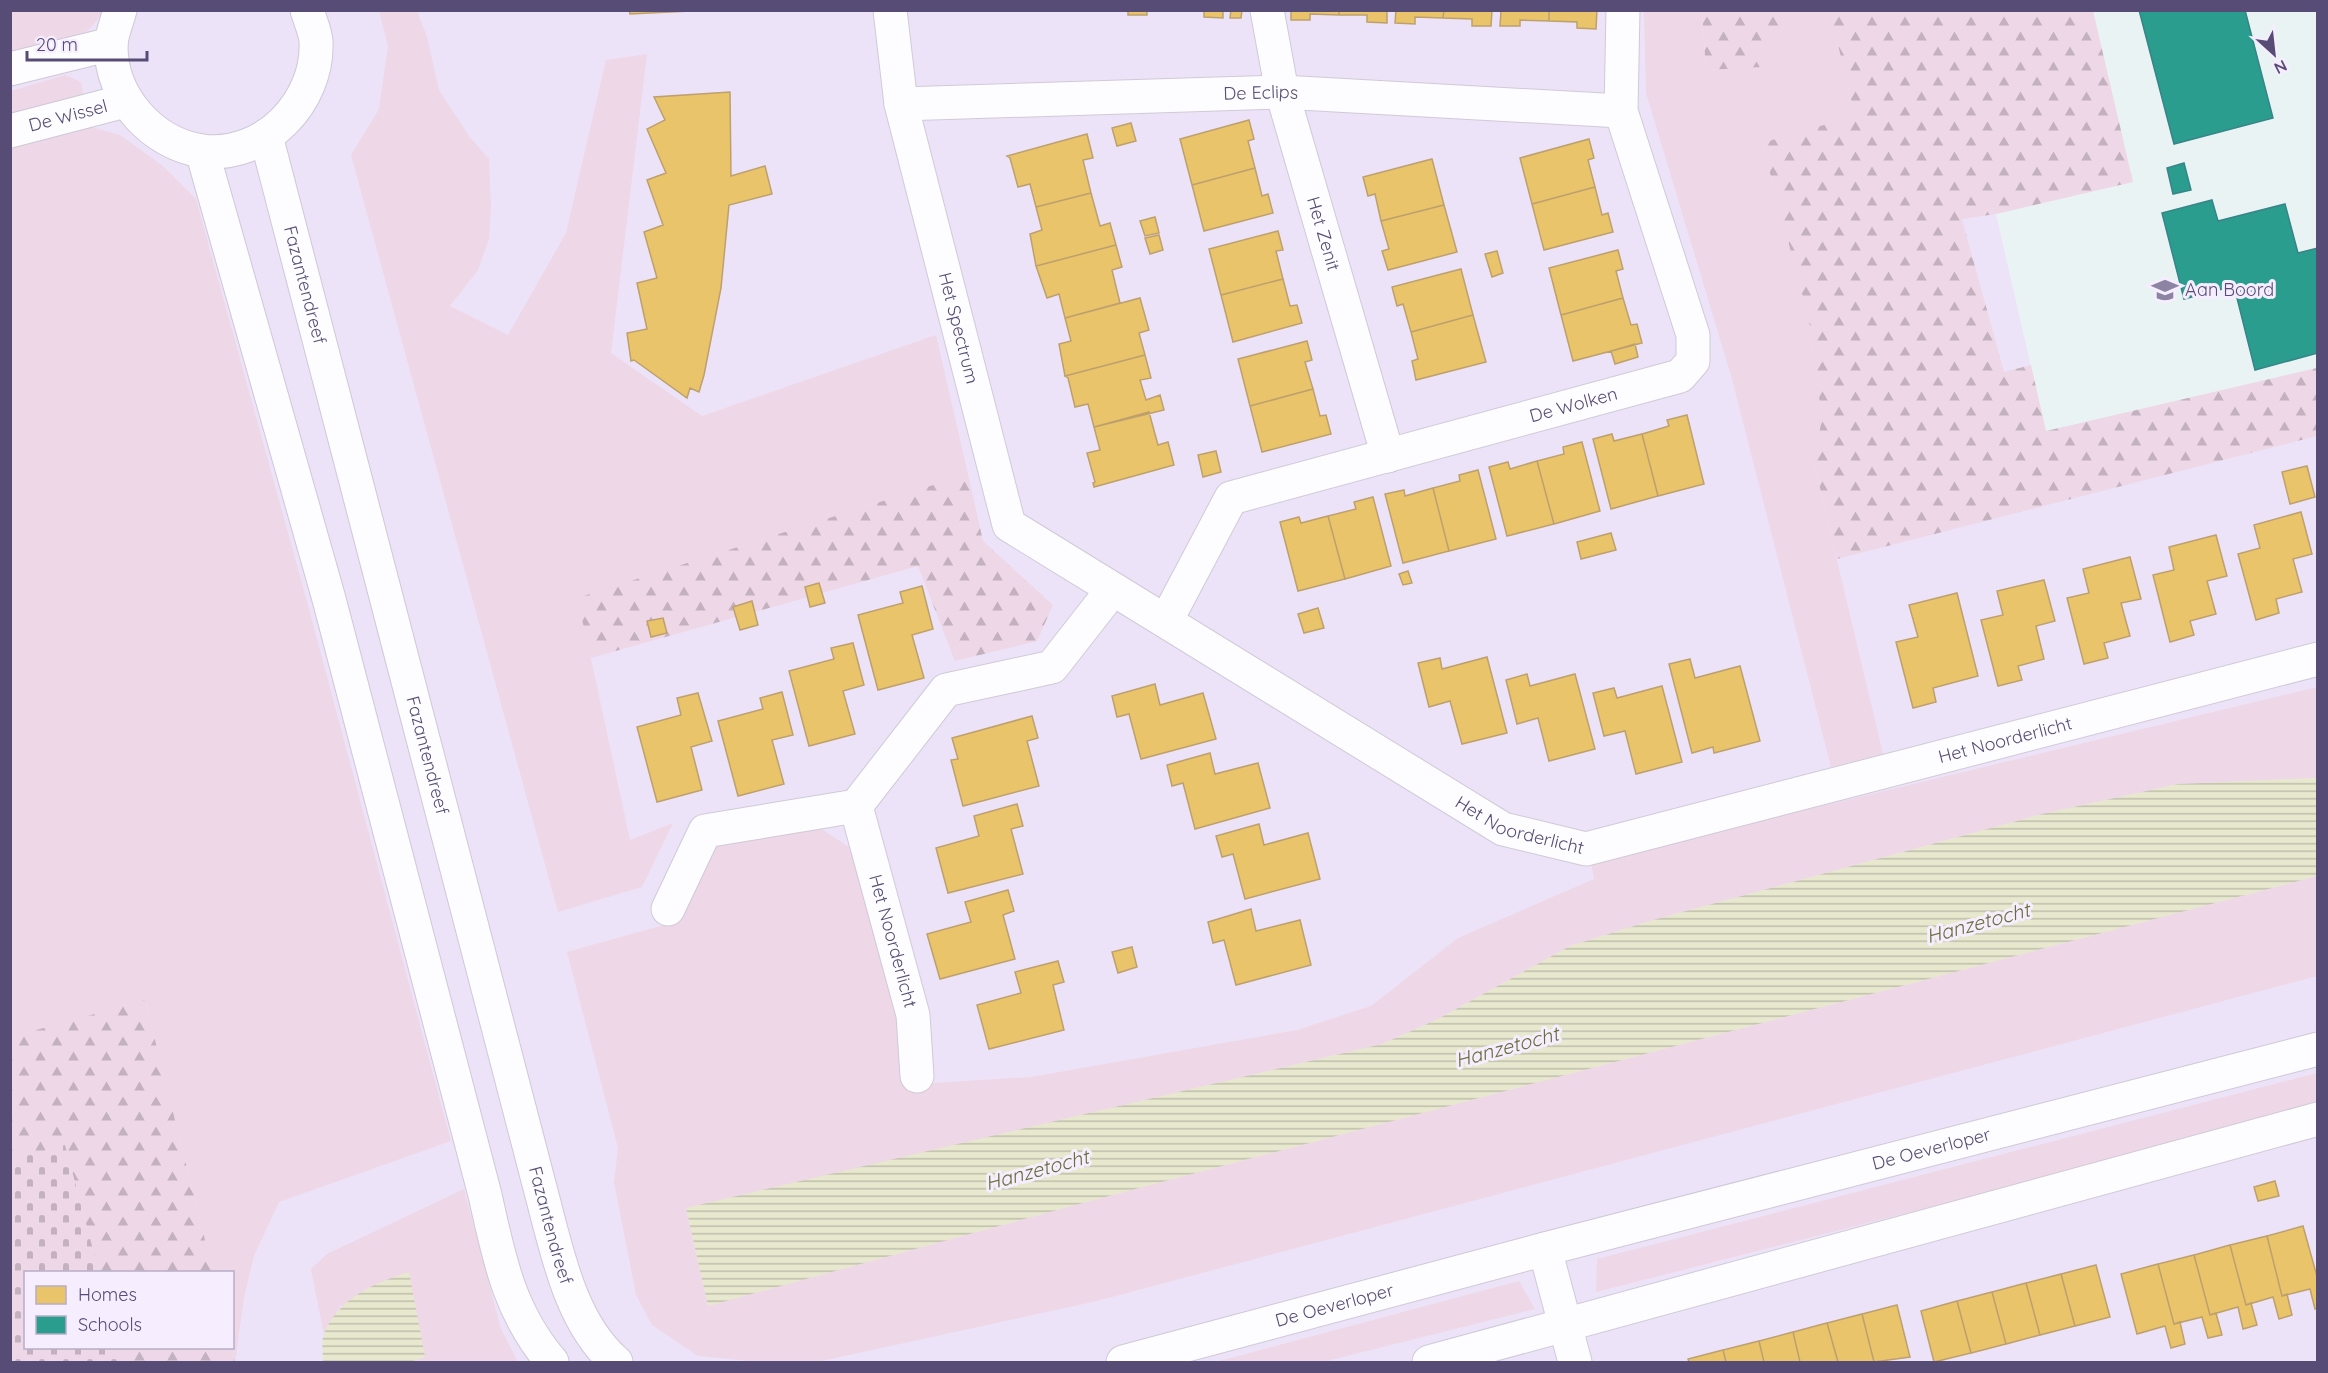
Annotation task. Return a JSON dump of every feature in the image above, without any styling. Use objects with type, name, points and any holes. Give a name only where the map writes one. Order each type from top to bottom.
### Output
[{"type":"street","points":[[120,10],[111,44],[114,73],[125,101],[158,135],[202,151],[235,149],[266,136],[294,111],[312,78],[316,41],[307,10]]},
{"type":"street","name":"Het Spectrum","points":[[890,10],[901,104],[1010,525],[1113,589]]},
{"type":"street","name":"Het Zenit","points":[[1267,10],[1282,92],[1388,456]]},
{"type":"street","name":"De Wolken","points":[[1166,621],[1231,498],[1680,376],[1694,361],[1693,335],[1621,111],[1623,10]]},
{"type":"street","points":[[10,69],[111,44]]},
{"type":"street","name":"De Eclips","points":[[901,104],[1282,92],[1621,111]]},
{"type":"street","name":"De Wissel","points":[[10,131],[125,101]]},
{"type":"street","name":"Fazantendreef","points":[[266,136],[538,1184],[573,1302],[608,1355],[616,1362]]},
{"type":"street","points":[[202,151],[329,599],[485,1195],[503,1275],[534,1341],[552,1362]]},
{"type":"street","points":[[668,909],[705,831],[856,806],[946,690],[1052,667],[1113,589]]},
{"type":"street","name":"Het Noorderlicht","points":[[1113,589],[1503,829],[1586,849],[2318,659]]},
{"type":"street","name":"Het Noorderlicht","points":[[856,806],[913,1015],[917,1076]]},
{"type":"street","name":"De Oeverloper","points":[[1124,1362],[1545,1249],[2318,1049]]},
{"type":"street","points":[[1429,1362],[1566,1327],[2318,1119]]},
{"type":"street","points":[[1545,1249],[1575,1362]]},
{"type":"shaded area","points":[[10,11],[2317,11],[2317,1362],[11,1362]]},
{"type":"shaded area","name":"Aan Boord","points":[[2093,11],[2317,11],[2317,368],[2046,432],[1996,214],[2132,182]]},
{"type":"green space","points":[[1702,10],[1787,11],[1762,67],[1706,70]]},
{"type":"green space","points":[[11,11],[103,11],[94,24],[75,40],[51,49],[11,58]]},
{"type":"green space","points":[[379,11],[417,11],[427,37],[439,90],[469,136],[489,159],[491,209],[489,239],[478,270],[450,306],[508,335],[566,233],[606,60],[647,54],[611,353],[702,416],[936,335],[968,474],[578,598],[630,840],[673,823],[642,887],[558,912],[351,155],[379,109],[388,46]]},
{"type":"green space","points":[[1644,11],[1702,11],[1706,70],[1761,67],[1787,11],[1830,11],[1856,117],[1762,143],[1809,320],[1822,420],[1813,459],[1883,754],[1831,767],[1732,379],[1646,93]]},
{"type":"green space","points":[[1830,11],[2093,11],[2133,182],[1996,214],[1962,219],[2004,372],[2031,365],[2046,431],[2317,368],[2317,436],[1837,559],[1813,459],[1822,420],[1809,320],[1762,143],[1855,116]]},
{"type":"green space","points":[[65,75],[81,82],[83,93],[73,104],[11,121],[11,91]]},
{"type":"green space","points":[[80,124],[120,135],[163,166],[196,199],[306,598],[451,1141],[279,1202],[254,1256],[244,1297],[235,1362],[231,1349],[234,1349],[234,1271],[213,1271],[145,1000],[11,1037],[11,147]]},
{"type":"green space","points":[[968,474],[983,541],[1053,605],[1037,641],[955,661],[918,566],[591,658],[577,598]]},
{"type":"green space","points":[[2317,687],[2317,778],[2178,784],[2042,814],[1653,920],[1570,946],[1438,1019],[1382,1044],[686,1209],[708,1306],[1079,1204],[2317,876],[2317,976],[1097,1301],[817,1362],[759,1362],[698,1356],[652,1325],[636,1295],[614,1182],[618,1148],[567,952],[675,922],[707,847],[820,828],[849,847],[862,885],[915,1084],[1031,1077],[1297,1030],[1371,1006],[1458,938],[1594,879],[1590,857],[1626,853]]},
{"type":"green space","points":[[145,1000],[213,1271],[99,1271],[65,1146],[11,1159],[11,1037]]},
{"type":"green space","points":[[2317,1073],[2317,1109],[1596,1292],[1597,1259]]},
{"type":"green space","points":[[65,1145],[99,1271],[24,1271],[24,1349],[119,1349],[123,1362],[11,1362],[11,1159]]},
{"type":"green space","points":[[464,1189],[501,1329],[518,1362],[410,1362],[425,1357],[341,1305],[324,1335],[311,1269],[327,1254]]},
{"type":"green space","points":[[1519,1281],[1535,1309],[1323,1362],[1216,1362]]},
{"type":"green space","points":[[119,1349],[231,1349],[235,1362],[123,1362]]},
{"type":"water","name":"Hanzetocht","points":[[2317,778],[2317,876],[1079,1204],[708,1306],[686,1208],[1382,1044],[1438,1019],[1570,946],[1653,920],[2042,814],[2178,784]]},
{"type":"water","points":[[409,1272],[425,1357],[410,1362],[323,1362],[324,1334],[338,1311],[348,1301],[370,1287]]},
{"type":"building: Homes","points":[[629,10],[690,10],[690,11],[630,14]]},
{"type":"building: Homes","points":[[1128,10],[1147,10],[1147,15],[1128,15]]},
{"type":"building: Homes","points":[[1204,10],[1223,10],[1223,18],[1204,17]]},
{"type":"building: Homes","points":[[1231,10],[1242,10],[1241,18],[1230,18]]},
{"type":"building: Homes","points":[[1291,10],[1339,10],[1339,15],[1310,14],[1310,20],[1291,20]]},
{"type":"building: Homes","points":[[1339,10],[1387,10],[1387,23],[1367,22],[1367,15],[1339,15]]},
{"type":"building: Homes","points":[[1396,10],[1444,10],[1443,18],[1415,17],[1415,24],[1395,23]]},
{"type":"building: Homes","points":[[1444,10],[1492,10],[1491,26],[1472,26],[1472,19],[1443,18]]},
{"type":"building: Homes","points":[[1501,10],[1549,10],[1549,21],[1520,20],[1520,26],[1500,26]]},
{"type":"building: Homes","points":[[1549,10],[1597,10],[1596,29],[1577,28],[1577,22],[1549,21]]},
{"type":"building: Homes","points":[[730,92],[731,176],[765,166],[772,194],[729,205],[721,288],[704,375],[699,392],[690,388],[687,398],[634,360],[631,361],[627,333],[647,329],[637,283],[657,278],[644,232],[663,225],[647,180],[666,173],[647,129],[665,120],[654,97]]},
{"type":"building: Homes","points":[[1249,120],[1254,139],[1248,141],[1255,168],[1192,185],[1180,139]]},
{"type":"building: Homes","points":[[1131,123],[1136,141],[1117,146],[1112,128]]},
{"type":"building: Homes","points":[[1087,134],[1093,158],[1083,160],[1091,193],[1036,207],[1030,184],[1018,187],[1010,158],[1007,156]]},
{"type":"building: Homes","points":[[1589,139],[1594,158],[1588,160],[1595,187],[1532,204],[1520,158]]},
{"type":"building: Homes","points":[[1432,159],[1444,205],[1381,221],[1375,194],[1368,196],[1363,177]]},
{"type":"building: Homes","points":[[1255,168],[1262,196],[1268,194],[1273,213],[1204,231],[1192,185]]},
{"type":"building: Homes","points":[[1595,187],[1602,215],[1608,213],[1613,232],[1544,250],[1532,204]]},
{"type":"building: Homes","points":[[1091,193],[1100,226],[1110,223],[1116,245],[1036,266],[1030,234],[1042,230],[1036,207]]},
{"type":"building: Homes","points":[[1444,205],[1457,252],[1388,270],[1382,251],[1389,249],[1381,221]]},
{"type":"building: Homes","points":[[1155,217],[1159,233],[1145,236],[1140,221]]},
{"type":"building: Homes","points":[[1278,231],[1283,250],[1276,251],[1283,279],[1221,295],[1209,249]]},
{"type":"building: Homes","points":[[1159,235],[1163,250],[1150,254],[1145,238]]},
{"type":"building: Homes","points":[[1116,245],[1122,267],[1112,270],[1120,303],[1065,318],[1059,294],[1047,298],[1036,266]]},
{"type":"building: Homes","points":[[1618,250],[1623,269],[1616,271],[1623,298],[1561,315],[1549,268]]},
{"type":"building: Homes","points":[[1497,251],[1503,273],[1492,277],[1485,254]]},
{"type":"building: Homes","points":[[1461,269],[1473,315],[1411,332],[1403,304],[1397,306],[1392,287]]},
{"type":"building: Homes","points":[[1283,279],[1290,306],[1297,305],[1302,323],[1233,342],[1221,295]]},
{"type":"building: Homes","points":[[1140,298],[1149,330],[1139,333],[1145,355],[1065,376],[1059,344],[1071,341],[1065,318]]},
{"type":"building: Homes","points":[[1623,298],[1631,325],[1637,324],[1642,343],[1573,361],[1561,315]]},
{"type":"building: Homes","points":[[1473,315],[1486,362],[1416,380],[1412,361],[1418,359],[1411,332]]},
{"type":"building: Homes","points":[[1307,341],[1312,360],[1305,362],[1313,389],[1250,406],[1238,359]]},
{"type":"building: Homes","points":[[1635,344],[1638,357],[1615,364],[1611,351]]},
{"type":"building: Homes","points":[[1145,355],[1151,378],[1140,380],[1146,400],[1160,395],[1164,410],[1094,427],[1088,404],[1075,407],[1068,378],[1065,376]]},
{"type":"building: Homes","points":[[1313,389],[1320,416],[1326,415],[1331,434],[1262,452],[1250,406]]},
{"type":"building: Homes","points":[[1149,412],[1158,445],[1168,442],[1174,465],[1094,487],[1095,482],[1087,453],[1100,450],[1094,427]]},
{"type":"building: Homes","points":[[1687,415],[1704,484],[1658,496],[1642,434],[1669,426],[1667,420]]},
{"type":"building: Homes","points":[[1612,434],[1614,441],[1642,434],[1658,496],[1611,509],[1593,439]]},
{"type":"building: Homes","points":[[1582,442],[1600,511],[1554,524],[1537,461],[1564,454],[1563,447]]},
{"type":"building: Homes","points":[[1216,451],[1221,472],[1203,477],[1198,455]]},
{"type":"building: Homes","points":[[1537,461],[1554,524],[1507,536],[1489,467],[1508,462],[1510,469]]},
{"type":"building: Homes","points":[[2307,466],[2315,497],[2290,504],[2282,472]]},
{"type":"building: Homes","points":[[1478,470],[1496,539],[1449,551],[1433,488],[1460,481],[1459,475]]},
{"type":"building: Homes","points":[[1433,488],[1449,551],[1403,563],[1385,494],[1404,490],[1405,496]]},
{"type":"building: Homes","points":[[1373,497],[1391,566],[1345,579],[1328,516],[1356,509],[1354,502]]},
{"type":"building: Homes","points":[[2301,512],[2312,554],[2293,559],[2302,592],[2276,599],[2279,613],[2256,620],[2238,554],[2260,548],[2254,525]]},
{"type":"building: Homes","points":[[1328,516],[1345,579],[1298,591],[1280,522],[1299,517],[1301,523]]},
{"type":"building: Homes","points":[[1611,533],[1616,550],[1581,559],[1577,542]]},
{"type":"building: Homes","points":[[2216,535],[2227,576],[2207,581],[2216,614],[2190,621],[2194,635],[2170,642],[2153,575],[2174,570],[2169,547]]},
{"type":"building: Homes","points":[[2130,557],[2141,599],[2121,603],[2130,636],[2104,643],[2108,658],[2084,664],[2067,598],[2089,593],[2083,569]]},
{"type":"building: Homes","points":[[1408,571],[1412,583],[1403,585],[1399,574]]},
{"type":"building: Homes","points":[[2044,580],[2055,621],[2036,626],[2044,659],[2018,666],[2022,680],[1998,686],[1981,620],[2003,615],[1997,591]]},
{"type":"building: Homes","points":[[819,583],[825,603],[810,607],[805,587]]},
{"type":"building: Homes","points":[[922,586],[933,629],[912,635],[924,678],[878,690],[858,615],[903,603],[900,592]]},
{"type":"building: Homes","points":[[1957,593],[1978,676],[1933,688],[1936,702],[1913,708],[1896,642],[1918,637],[1909,605]]},
{"type":"building: Homes","points":[[752,601],[758,625],[740,630],[733,607]]},
{"type":"building: Homes","points":[[1318,608],[1324,628],[1304,633],[1298,614]]},
{"type":"building: Homes","points":[[663,618],[667,633],[651,637],[647,621]]},
{"type":"building: Homes","points":[[853,643],[864,685],[843,691],[855,734],[809,746],[789,671],[834,659],[831,648]]},
{"type":"building: Homes","points":[[1487,657],[1507,733],[1462,744],[1450,701],[1429,707],[1418,663],[1440,658],[1442,669]]},
{"type":"building: Homes","points":[[1690,659],[1695,678],[1740,666],[1760,741],[1714,753],[1713,747],[1692,753],[1669,664]]},
{"type":"building: Homes","points":[[1527,674],[1530,686],[1575,674],[1595,749],[1549,761],[1538,718],[1517,724],[1506,680]]},
{"type":"building: Homes","points":[[1155,684],[1160,705],[1203,693],[1216,739],[1141,759],[1129,714],[1117,717],[1112,696]]},
{"type":"building: Homes","points":[[1662,686],[1682,762],[1636,774],[1625,731],[1604,736],[1593,693],[1614,688],[1617,698]]},
{"type":"building: Homes","points":[[782,692],[793,735],[772,740],[784,784],[738,796],[718,721],[763,709],[760,698]]},
{"type":"building: Homes","points":[[698,693],[712,741],[691,747],[702,790],[657,802],[637,727],[681,715],[677,698]]},
{"type":"building: Homes","points":[[1032,716],[1038,738],[1027,741],[1039,786],[963,806],[951,760],[958,759],[952,738]]},
{"type":"building: Homes","points":[[1210,753],[1215,774],[1258,763],[1270,808],[1195,829],[1183,783],[1172,786],[1167,765]]},
{"type":"building: Homes","points":[[1017,804],[1023,826],[1011,829],[1023,874],[948,893],[936,848],[979,836],[974,816]]},
{"type":"building: Homes","points":[[1259,824],[1264,845],[1308,833],[1320,879],[1245,899],[1233,854],[1222,857],[1216,836]]},
{"type":"building: Homes","points":[[1008,890],[1014,911],[1003,915],[1015,959],[940,979],[927,934],[971,922],[965,902]]},
{"type":"building: Homes","points":[[1251,909],[1256,931],[1300,920],[1311,965],[1236,985],[1224,940],[1213,943],[1208,922]]},
{"type":"building: Homes","points":[[1132,947],[1137,967],[1118,973],[1112,952]]},
{"type":"building: Homes","points":[[1058,961],[1064,982],[1053,985],[1064,1030],[989,1049],[977,1005],[1021,993],[1015,972]]},
{"type":"building: Homes","points":[[2275,1181],[2279,1196],[2258,1201],[2254,1187]]},
{"type":"building: Homes","points":[[2303,1226],[2318,1280],[2318,1308],[2315,1309],[2310,1289],[2282,1296],[2267,1236]]},
{"type":"building: Homes","points":[[2267,1236],[2282,1296],[2287,1294],[2292,1315],[2279,1319],[2273,1297],[2246,1305],[2230,1245]]},
{"type":"building: Homes","points":[[2230,1245],[2246,1305],[2251,1303],[2257,1325],[2243,1329],[2238,1307],[2210,1315],[2194,1255]]},
{"type":"building: Homes","points":[[2194,1255],[2210,1315],[2216,1313],[2222,1335],[2208,1338],[2202,1317],[2174,1324],[2158,1264]]},
{"type":"building: Homes","points":[[2158,1264],[2174,1324],[2180,1322],[2185,1344],[2171,1348],[2165,1326],[2137,1334],[2121,1274]]},
{"type":"building: Homes","points":[[2096,1265],[2110,1317],[2075,1326],[2061,1274]]},
{"type":"building: Homes","points":[[2061,1274],[2075,1326],[2040,1335],[2026,1283]]},
{"type":"building: Homes","points":[[2026,1283],[2040,1335],[2006,1344],[1992,1292]]},
{"type":"building: Homes","points":[[1992,1292],[2006,1344],[1971,1353],[1957,1301]]},
{"type":"building: Homes","points":[[1957,1301],[1971,1353],[1934,1362],[1921,1311]]},
{"type":"building: Homes","points":[[1897,1305],[1910,1357],[1874,1362],[1862,1314]]},
{"type":"building: Homes","points":[[1862,1314],[1874,1362],[1838,1362],[1827,1323]]},
{"type":"building: Homes","points":[[1827,1323],[1838,1362],[1800,1362],[1793,1332]]},
{"type":"building: Homes","points":[[1793,1332],[1800,1362],[1764,1362],[1759,1341]]},
{"type":"building: Homes","points":[[1759,1341],[1764,1362],[1726,1362],[1723,1350]]},
{"type":"building: Homes","points":[[1723,1350],[1726,1362],[1689,1362],[1688,1359]]},
{"type":"building: Schools","points":[[2139,10],[2245,10],[2273,118],[2174,144]]},
{"type":"building: Schools","points":[[2184,163],[2191,190],[2173,194],[2167,168]]},
{"type":"building: Schools","points":[[2212,200],[2218,221],[2285,204],[2298,253],[2318,248],[2318,353],[2255,370],[2234,286],[2184,299],[2162,213]]},
{"type":"place","name":"Aan Boord","points":[[2165,290]]}]
